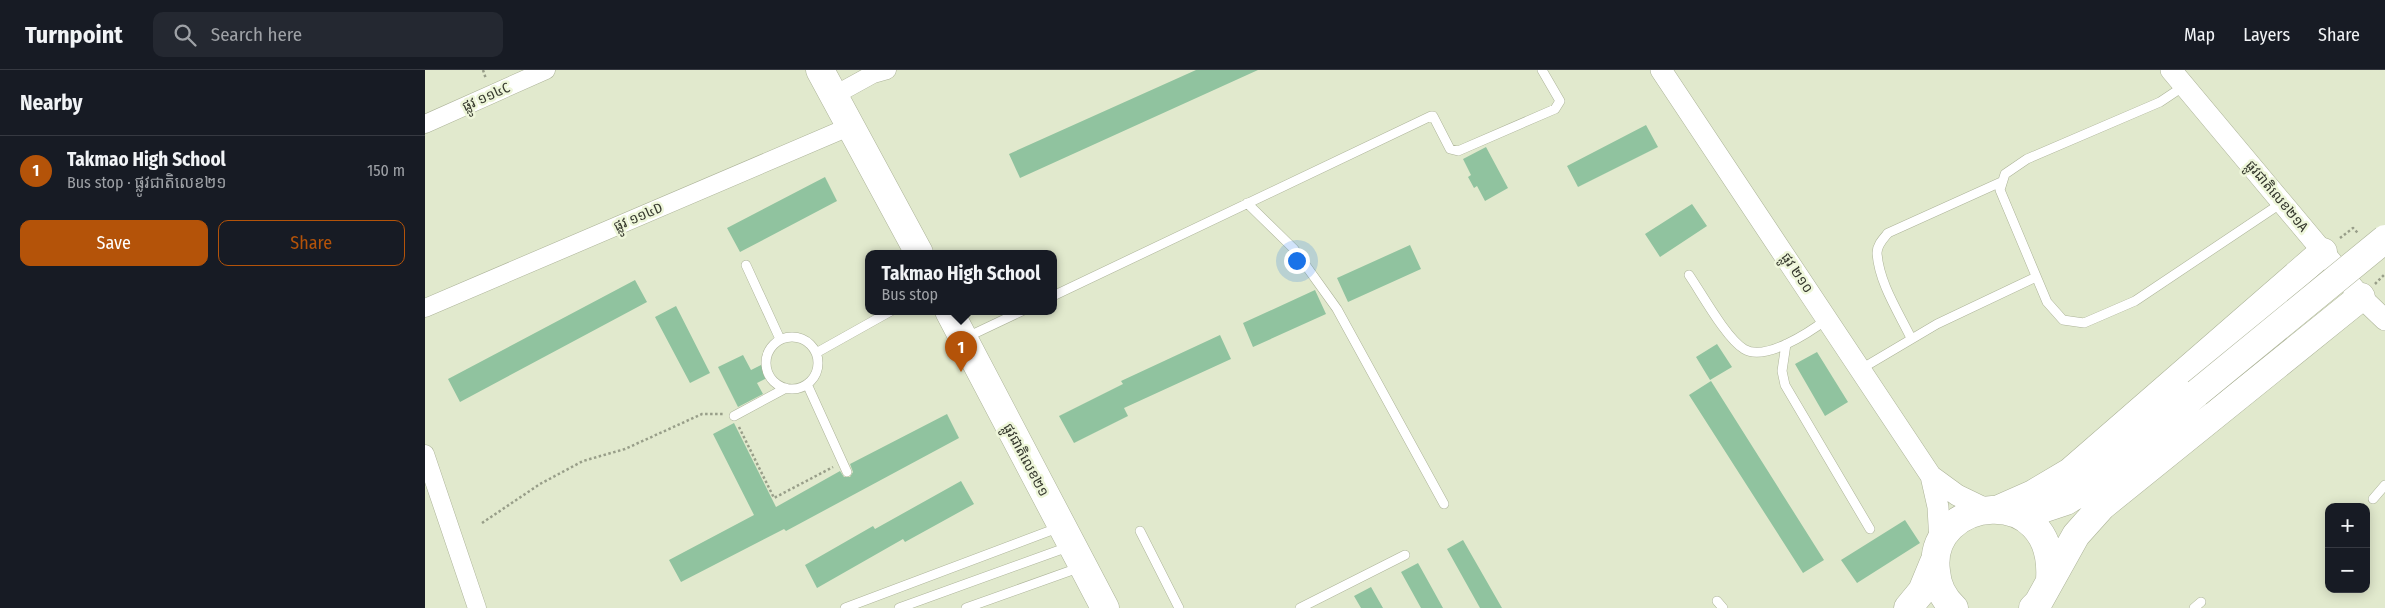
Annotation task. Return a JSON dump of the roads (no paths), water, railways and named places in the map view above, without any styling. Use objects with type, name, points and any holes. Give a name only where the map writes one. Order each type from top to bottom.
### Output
[{"type":"main road","points":[[820,70],[917,250]]},
{"type":"main road","points":[[1908,608],[1921,591],[1937,553],[1951,527],[1967,515],[2042,509],[2066,500],[2087,488],[2373,238]]},
{"type":"main road","points":[[2001,511],[2070,472],[2323,252]]},
{"type":"main road","points":[[2045,590],[2076,536],[2102,506],[2361,297]]},
{"type":"main road","name":"ផ្លូវជាតិលេខ២១","points":[[951,315],[1105,608]]},
{"type":"main road","points":[[2045,590],[2073,511],[2087,488]]},
{"type":"main road","points":[[2001,511],[2031,523],[2041,534],[2048,548],[2045,590]]},
{"type":"main road","points":[[1937,553],[1937,582],[1946,600],[1954,608]]},
{"type":"street","name":"ផ្លូវ ១១៤C","points":[[425,124],[546,70]]},
{"type":"street","points":[[833,96],[873,74],[887,70]]},
{"type":"street","name":"ផ្លូវ ២១០","points":[[1661,70],[1931,476],[1938,507],[1937,553]]},
{"type":"street","name":"ផ្លូវជាតិលេខ២១A","points":[[2171,70],[2361,297],[2385,320]]},
{"type":"street","name":"ផ្លូវ ១១៤D","points":[[425,308],[851,126]]},
{"type":"street","points":[[425,454],[477,608]]},
{"type":"street","name":"ផ្លូវ ២១០","points":[[1931,476],[1957,495],[2001,511]]},
{"type":"lane","points":[[1057,294],[1431,116],[1433,116],[1450,149],[1458,151],[1555,109],[1560,101],[1542,70]]},
{"type":"lane","points":[[2184,86],[2160,102],[2027,159],[2005,174],[2000,190],[2047,302],[2063,320],[2084,323],[2135,301],[2283,202]]},
{"type":"lane","points":[[1911,338],[1883,278],[1877,252],[1881,241],[1888,233],[2001,182]]},
{"type":"lane","points":[[1247,203],[1295,249],[1337,309],[1444,504]]},
{"type":"lane","points":[[746,265],[780,340]]},
{"type":"lane","points":[[1689,275],[1731,337],[1744,350],[1761,352],[1786,344],[1809,332],[1827,318]]},
{"type":"lane","points":[[1861,369],[1937,324],[2036,276]]},
{"type":"lane","points":[[816,353],[884,315]]},
{"type":"lane","points":[[963,339],[1014,315]]},
{"type":"lane","points":[[791,337],[801,338],[810,344],[816,353],[818,364],[814,375],[807,384],[797,388],[786,388],[776,384],[769,376],[766,366],[767,355],[772,346],[780,340],[791,337]]},
{"type":"lane","points":[[1786,344],[1782,371],[1785,386],[1870,528]]},
{"type":"lane","points":[[807,384],[847,472]]},
{"type":"lane","points":[[734,416],[786,388]]},
{"type":"lane","points":[[2373,499],[2385,484]]},
{"type":"lane","points":[[1140,531],[1179,608]]},
{"type":"lane","points":[[845,608],[1072,546]]},
{"type":"lane","points":[[899,608],[1072,546]]},
{"type":"lane","points":[[966,608],[1072,546]]},
{"type":"lane","points":[[1300,608],[1405,555]]},
{"type":"place","name":"Takmao High School","points":[[961,372]]}]
